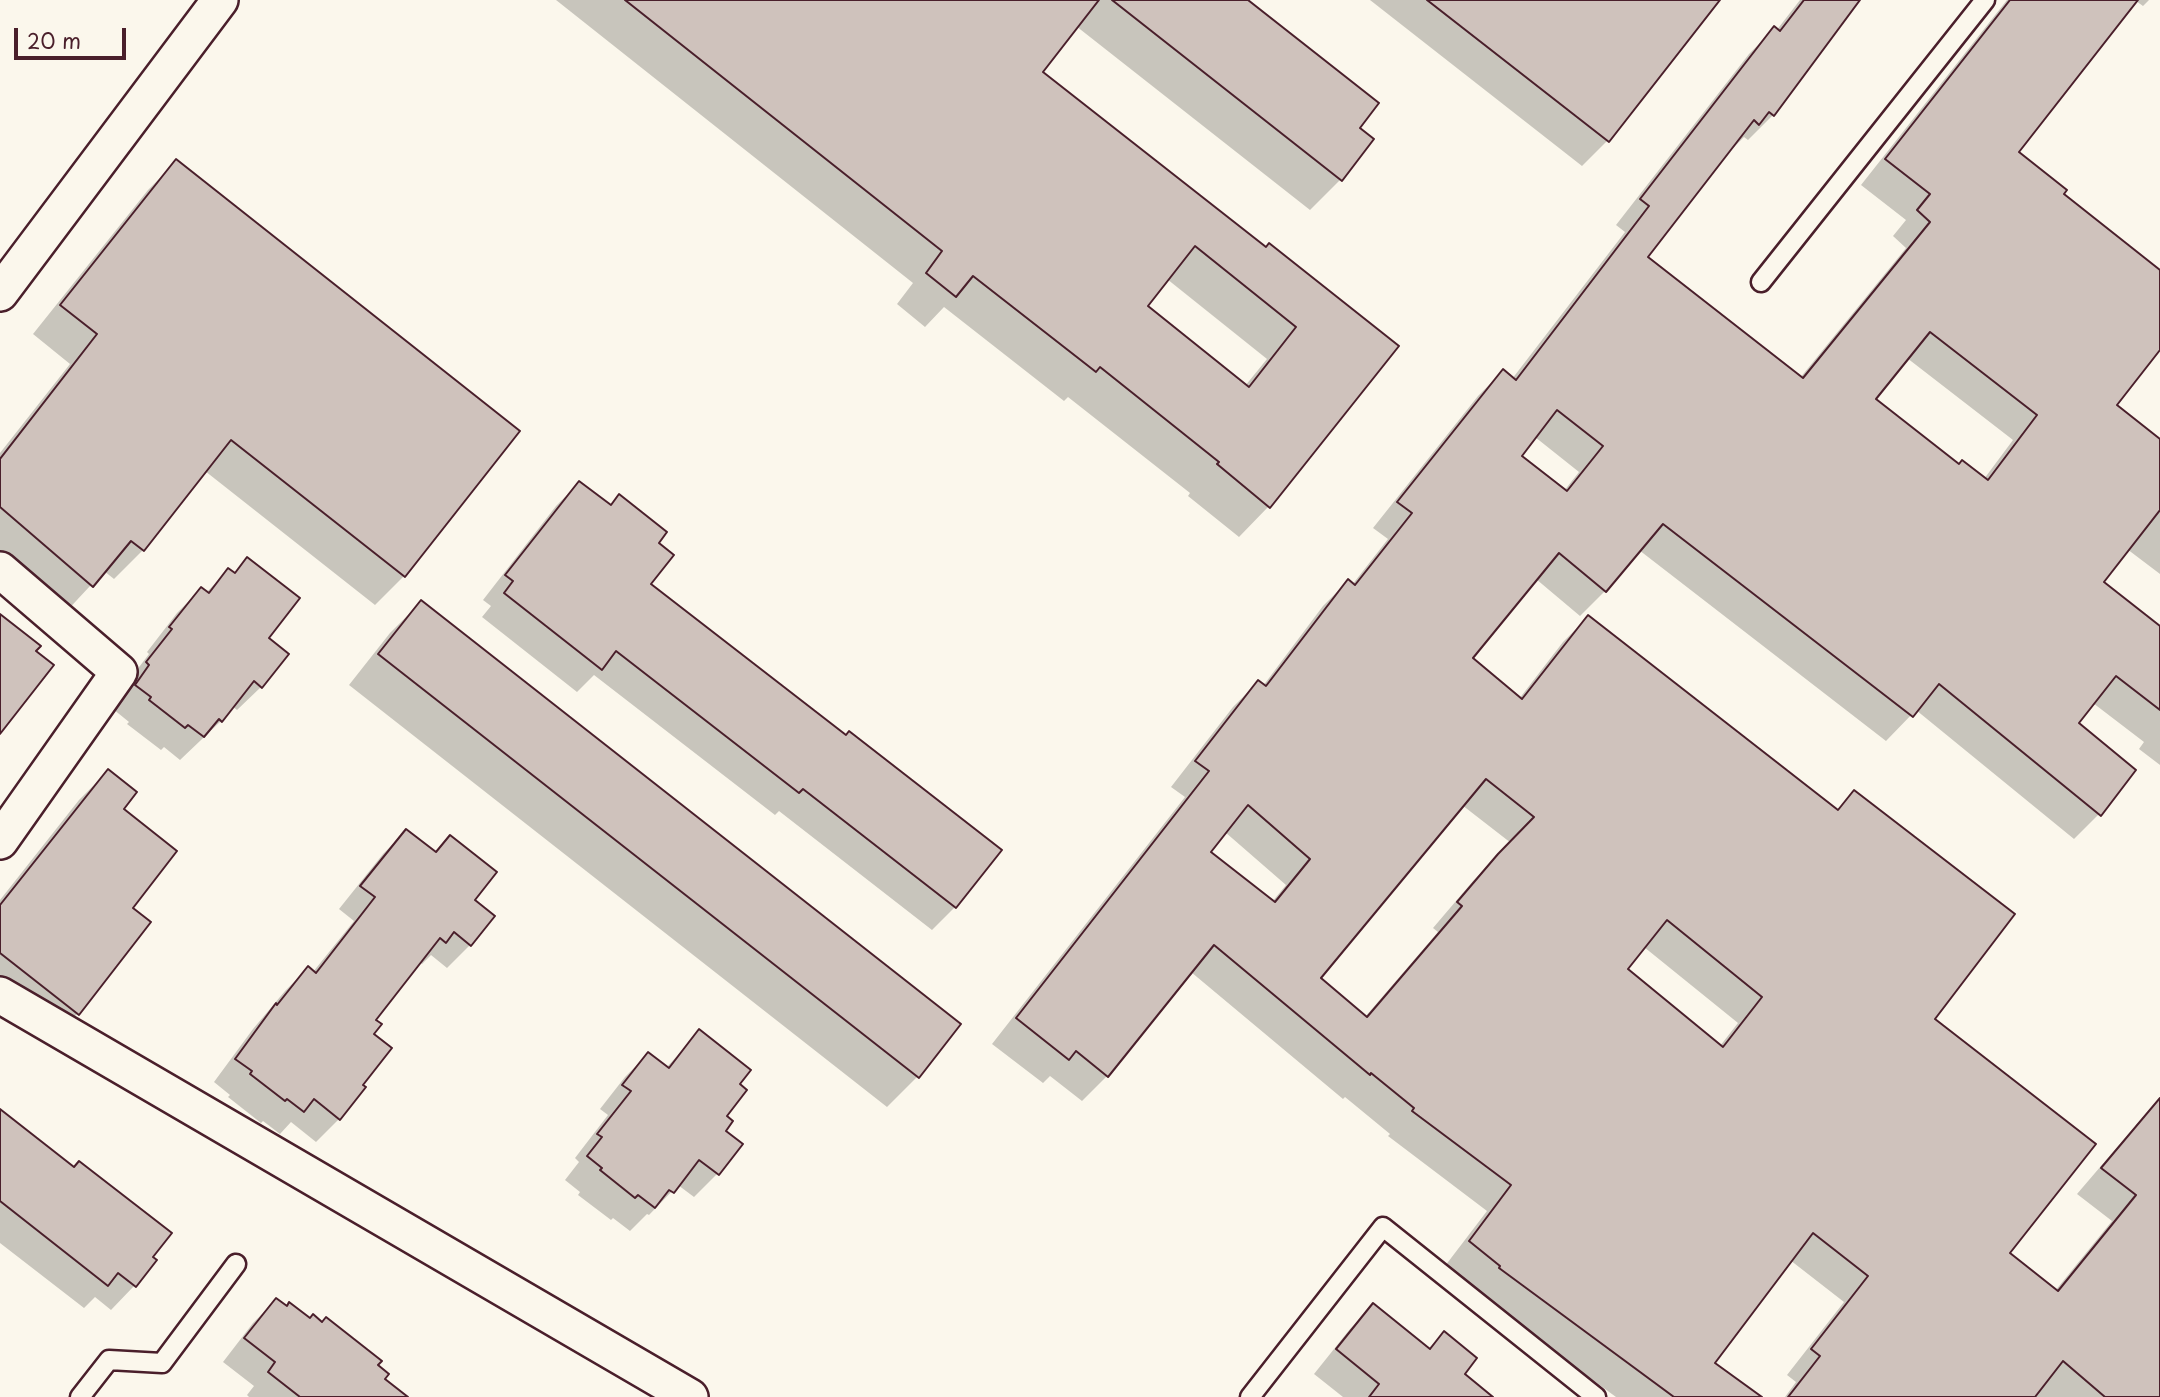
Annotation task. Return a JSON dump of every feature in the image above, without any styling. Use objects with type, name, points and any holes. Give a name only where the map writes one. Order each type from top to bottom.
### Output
[{"type":"street","points":[[0,293],[220,0]]},
{"type":"street","points":[[0,570],[119,672],[0,841]]},
{"type":"street","points":[[0,995],[690,1397]]},
{"type":"lane","points":[[1761,282],[1985,0]]},
{"type":"lane","points":[[1250,1397],[1383,1227],[1596,1397]]},
{"type":"lane","points":[[80,1397],[109,1360],[162,1363],[236,1264]]},
{"type":"building","points":[[625,0],[1099,0],[1043,72],[1266,247],[1269,243],[1399,346],[1270,508],[1217,464],[1219,462],[1100,367],[1096,372],[973,276],[956,297],[926,273],[942,251]],"holes":[[[1195,246],[1296,327],[1249,387],[1148,306]]]},
{"type":"building","points":[[1112,0],[1248,0],[1379,103],[1360,128],[1374,139],[1342,181]]},
{"type":"building","points":[[1427,0],[1720,0],[1609,142]]},
{"type":"building","points":[[1804,0],[1860,0],[1774,116],[1769,112],[1759,125],[1754,120],[1648,257],[1803,378],[1930,222],[1917,210],[1930,194],[1885,159],[2010,0],[2138,0],[2019,152],[2067,190],[2064,194],[2160,270],[2160,350],[2117,405],[2160,439],[2160,510],[2104,582],[2160,626],[2160,710],[2116,676],[2079,723],[2136,770],[2101,816],[1939,684],[1913,717],[1663,524],[1606,592],[1559,553],[1473,658],[1522,699],[1588,615],[1838,810],[1854,790],[2015,914],[1935,1019],[2096,1144],[2010,1253],[2058,1291],[2136,1195],[2101,1168],[2160,1098],[2160,1397],[2105,1397],[2063,1361],[2035,1397],[1788,1397],[1820,1356],[1811,1349],[1868,1276],[1813,1233],[1715,1363],[1762,1397],[1674,1397],[1499,1268],[1500,1266],[1469,1241],[1511,1185],[1412,1111],[1414,1108],[1371,1073],[1370,1075],[1214,945],[1108,1077],[1076,1051],[1069,1060],[1016,1018],[1209,771],[1195,761],[1258,680],[1266,686],[1348,579],[1355,585],[1412,513],[1397,502],[1503,369],[1516,380],[1649,206],[1640,199],[1774,26],[1780,31]],"holes":[[[1930,332],[2037,415],[1988,480],[1962,460],[1959,464],[1876,399]],[[1557,410],[1603,446],[1567,491],[1522,456]],[[1486,779],[1534,817],[1457,902],[1462,906],[1367,1017],[1321,978]],[[1248,805],[1310,859],[1275,902],[1211,852]],[[1667,920],[1762,997],[1723,1047],[1628,969]]]},
{"type":"building","points":[[176,159],[520,431],[405,577],[231,440],[144,551],[131,541],[93,587],[0,507],[0,459],[97,334],[60,305]]},
{"type":"building","points":[[579,481],[611,505],[619,494],[667,532],[659,543],[674,555],[651,584],[846,735],[849,731],[1002,850],[956,908],[803,789],[799,793],[616,651],[602,670],[504,593],[513,581],[505,575]]},
{"type":"building","points":[[247,557],[300,598],[269,638],[289,654],[262,688],[254,681],[222,722],[219,719],[204,737],[188,725],[185,728],[149,700],[151,697],[135,685],[149,665],[146,662],[172,629],[169,627],[201,587],[209,593],[228,568],[235,573]]},
{"type":"building","points":[[421,600],[961,1024],[919,1078],[378,654]]},
{"type":"building","points":[[0,614],[41,646],[36,651],[54,665],[0,734]]},
{"type":"building","points":[[108,769],[137,792],[124,809],[177,851],[133,908],[151,922],[79,1015],[0,953],[0,905]]},
{"type":"building","points":[[406,829],[436,852],[450,835],[497,872],[475,900],[495,916],[471,946],[454,932],[446,943],[440,938],[376,1020],[382,1024],[374,1034],[392,1048],[340,1120],[314,1099],[304,1112],[287,1099],[285,1101],[235,1059],[276,1003],[277,1005],[308,966],[316,973],[375,897],[360,886]]},
{"type":"building","points":[[699,1029],[751,1070],[740,1084],[747,1090],[727,1116],[733,1121],[726,1131],[743,1144],[719,1175],[699,1160],[674,1193],[669,1190],[655,1208],[638,1195],[635,1198],[587,1156],[602,1137],[597,1134],[631,1091],[622,1085],[648,1052],[669,1068]]},
{"type":"building","points":[[0,1109],[74,1167],[79,1161],[172,1233],[153,1257],[157,1260],[136,1287],[118,1273],[108,1286],[0,1201]]},
{"type":"building","points":[[276,1298],[287,1306],[289,1302],[310,1318],[313,1314],[322,1322],[326,1317],[382,1361],[378,1365],[389,1374],[385,1379],[408,1397],[300,1397],[268,1372],[275,1362],[244,1338]]},
{"type":"building","points":[[1373,1303],[1430,1349],[1444,1331],[1477,1358],[1465,1374],[1493,1397],[1369,1397],[1379,1384],[1336,1349]]}]
